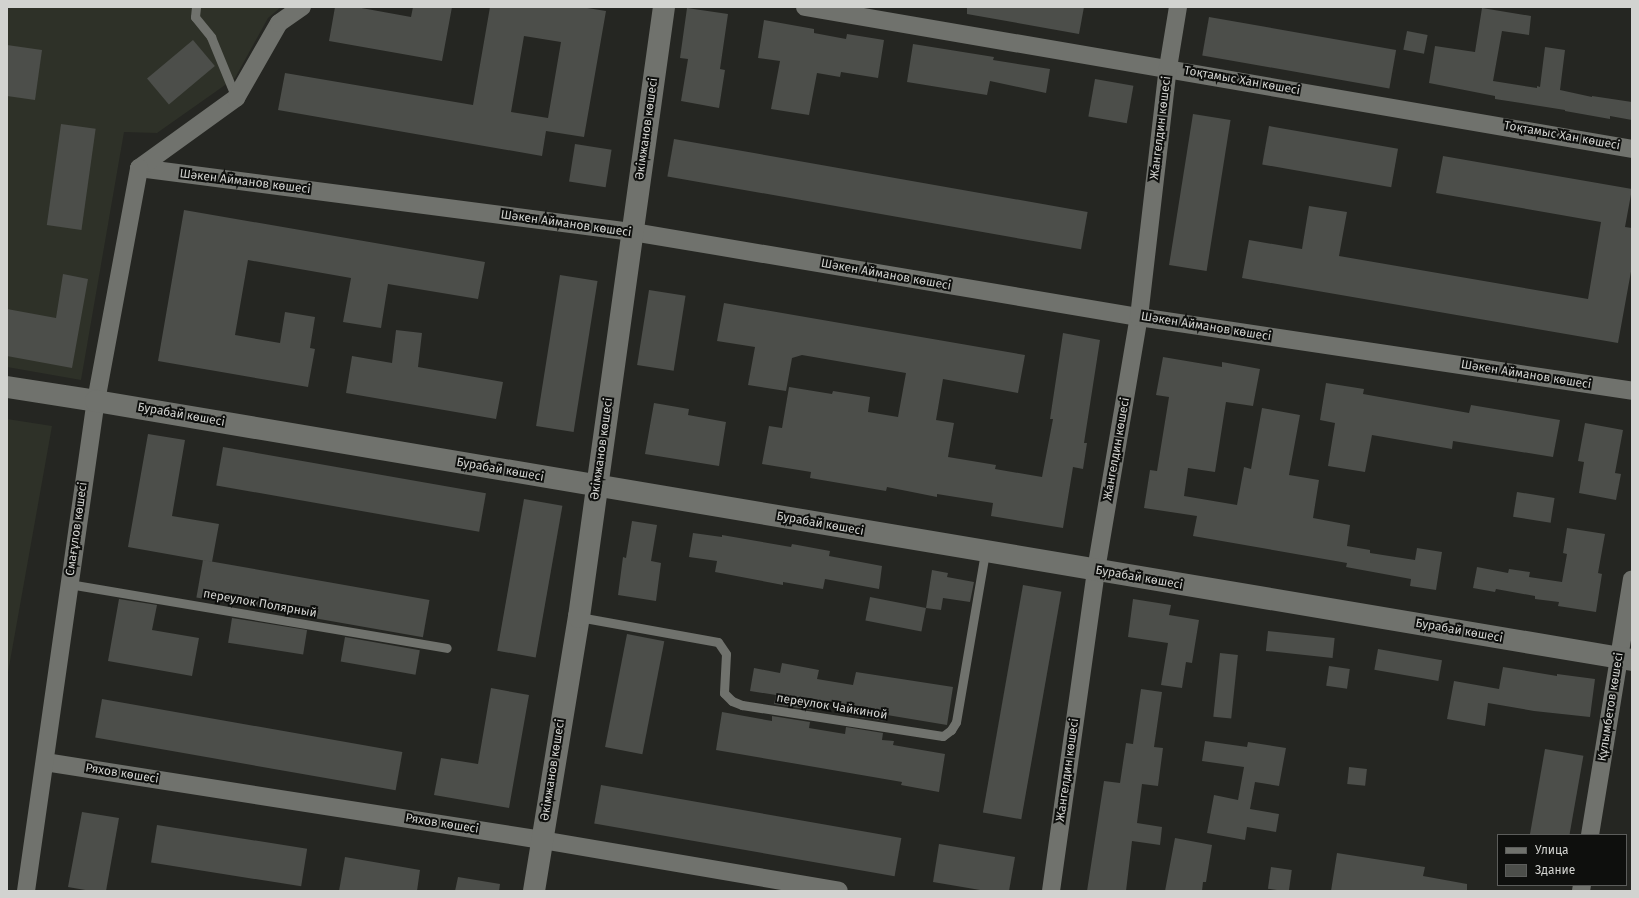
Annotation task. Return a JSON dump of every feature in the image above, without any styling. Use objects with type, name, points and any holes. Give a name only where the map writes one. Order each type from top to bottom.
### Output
[{"type":"street","points":[[139,168],[236,98],[279,23],[302,7]]},
{"type":"street","name":"Әкімжанов көшесі","points":[[534,891],[579,618],[596,486],[664,7]]},
{"type":"street","name":"Тоқтамыс Хан көшесі","points":[[805,7],[1168,68],[1632,149]]},
{"type":"street","name":"Жангелдин көшесі","points":[[1051,891],[1096,570],[1139,317],[1168,68],[1178,7]]},
{"type":"street","name":"Шәкен Айманов көшесі","points":[[139,168],[633,232],[1139,317],[1632,391]]},
{"type":"street","name":"Смағұлов көшесі","points":[[26,891],[96,401],[139,168]]},
{"type":"street","name":"Бурабай көшесі","points":[[7,388],[96,401],[1626,659]]},
{"type":"street","name":"Құлымбетов көшесі","points":[[1590,834],[1626,659],[1632,579]]},
{"type":"street","name":"Ряхов көшесі","points":[[45,762],[542,840],[839,891]]},
{"type":"lane","points":[[196,7],[195,17],[211,37],[236,98]]},
{"type":"lane","name":"переулок Чайкиной","points":[[579,618],[718,642],[726,654],[724,693],[732,701],[742,705],[943,736],[951,730],[956,722],[985,552]]},
{"type":"lane","name":"переулок Полярный","points":[[69,584],[447,648]]},
{"type":"shaded area","points":[[7,7],[281,7],[268,18],[235,78],[157,133],[124,132],[81,380],[7,367]]},
{"type":"shaded area","points":[[7,419],[52,426],[7,678]]},
{"type":"building","points":[[335,7],[356,7],[411,17],[413,7],[452,7],[442,61],[329,41]]},
{"type":"building","points":[[490,7],[581,7],[606,11],[584,137],[546,131],[542,156],[278,110],[285,73],[473,105]],"holes":[[[524,36],[561,42],[548,118],[511,112]]]},
{"type":"building","points":[[967,7],[1084,7],[1079,34],[967,14]]},
{"type":"building","points":[[687,8],[728,14],[720,69],[725,70],[719,108],[681,101],[688,59],[680,58]]},
{"type":"building","points":[[1482,8],[1531,16],[1529,35],[1502,31],[1493,81],[1537,88],[1537,86],[1540,87],[1545,47],[1565,50],[1560,90],[1592,97],[1632,102],[1632,120],[1610,116],[1610,119],[1495,99],[1495,96],[1429,83],[1435,46],[1475,52]]},
{"type":"building","points":[[1209,17],[1396,50],[1389,88],[1202,55]]},
{"type":"building","points":[[764,20],[814,29],[814,33],[846,39],[847,34],[884,40],[878,78],[841,72],[840,77],[817,73],[809,115],[771,109],[780,61],[758,58]]},
{"type":"building","points":[[1407,31],[1428,35],[1424,54],[1403,50]]},
{"type":"building","points":[[193,40],[215,66],[169,105],[147,79]]},
{"type":"building","points":[[913,44],[994,57],[993,60],[1050,69],[1046,93],[990,81],[987,95],[907,82]]},
{"type":"building","points":[[7,45],[42,50],[35,100],[7,96]]},
{"type":"building","points":[[1095,79],[1133,86],[1127,123],[1088,116]]},
{"type":"building","points":[[1193,114],[1231,120],[1207,271],[1169,265]]},
{"type":"building","points":[[61,124],[96,129],[81,230],[47,225]]},
{"type":"building","points":[[1269,126],[1398,149],[1391,187],[1262,164]]},
{"type":"building","points":[[674,139],[1088,212],[1081,249],[667,176]]},
{"type":"building","points":[[575,144],[612,150],[606,187],[569,182]]},
{"type":"building","points":[[1443,156],[1632,189],[1625,227],[1632,228],[1632,266],[1618,343],[1242,278],[1249,240],[1302,249],[1309,206],[1347,212],[1339,256],[1588,299],[1601,222],[1436,193]]},
{"type":"building","points":[[184,210],[485,262],[478,299],[388,284],[381,328],[343,322],[351,278],[248,260],[235,335],[280,343],[285,312],[315,317],[310,348],[315,349],[308,387],[158,361]]},
{"type":"building","points":[[63,274],[88,279],[72,368],[7,356],[7,309],[56,318]]},
{"type":"building","points":[[560,275],[598,281],[574,432],[536,426]]},
{"type":"building","points":[[649,290],[686,296],[674,371],[637,365]]},
{"type":"building","points":[[724,303],[1025,355],[1018,393],[943,379],[936,420],[954,423],[948,457],[996,465],[995,469],[1042,477],[1053,419],[1050,419],[1063,333],[1100,340],[1084,443],[1087,443],[1083,469],[1073,467],[1063,528],[991,516],[993,503],[937,494],[937,497],[887,487],[886,491],[810,478],[811,472],[762,464],[769,426],[782,428],[789,387],[832,394],[833,391],[870,397],[868,412],[898,417],[906,373],[802,355],[792,358],[786,391],[748,385],[755,347],[717,341]]},
{"type":"building","points":[[396,330],[422,333],[418,367],[503,382],[496,419],[346,393],[352,356],[392,363]]},
{"type":"building","points":[[1163,357],[1222,367],[1222,362],[1260,369],[1253,406],[1226,402],[1215,472],[1188,468],[1184,496],[1237,505],[1244,467],[1251,469],[1262,408],[1300,415],[1289,475],[1319,480],[1313,518],[1350,525],[1347,546],[1370,550],[1370,553],[1415,560],[1417,548],[1442,552],[1436,590],[1410,586],[1411,579],[1346,567],[1347,563],[1193,536],[1197,516],[1144,508],[1150,470],[1157,471],[1169,397],[1156,395]]},
{"type":"building","points":[[1326,383],[1364,389],[1363,394],[1469,413],[1471,405],[1560,420],[1553,457],[1453,441],[1452,449],[1372,435],[1365,472],[1328,466],[1335,423],[1320,420]]},
{"type":"building","points":[[654,403],[689,409],[688,415],[726,422],[719,466],[645,454]]},
{"type":"building","points":[[1585,423],[1623,430],[1615,473],[1621,474],[1616,500],[1579,493],[1584,462],[1578,461]]},
{"type":"building","points":[[148,434],[185,440],[172,516],[219,524],[212,562],[128,547]]},
{"type":"building","points":[[223,447],[486,493],[479,532],[216,485]]},
{"type":"building","points":[[1517,492],[1555,498],[1551,523],[1513,517]]},
{"type":"building","points":[[524,499],[562,506],[536,657],[497,651]]},
{"type":"building","points":[[632,521],[657,525],[651,561],[661,563],[656,601],[618,595],[623,557],[626,558]]},
{"type":"building","points":[[1567,528],[1605,534],[1598,573],[1602,574],[1596,612],[1558,606],[1559,602],[1535,599],[1535,596],[1496,589],[1495,592],[1473,588],[1477,567],[1508,573],[1509,569],[1530,572],[1529,577],[1562,582],[1567,554],[1563,553]]},
{"type":"building","points":[[693,533],[722,537],[722,535],[791,547],[792,544],[830,551],[829,556],[882,566],[879,589],[825,579],[823,589],[783,582],[783,585],[715,572],[717,561],[689,557]]},
{"type":"building","points":[[203,560],[430,600],[423,637],[196,597]]},
{"type":"building","points":[[932,570],[948,573],[947,577],[974,582],[970,602],[943,598],[941,610],[926,608]]},
{"type":"building","points":[[1023,585],[1061,592],[1021,819],[983,812]]},
{"type":"building","points":[[870,597],[926,608],[921,631],[865,621]]},
{"type":"building","points":[[119,599],[157,605],[152,630],[199,638],[192,676],[108,661]]},
{"type":"building","points":[[1133,599],[1171,605],[1169,615],[1199,620],[1192,663],[1186,662],[1182,688],[1161,685],[1168,643],[1128,637]]},
{"type":"building","points":[[232,618],[307,630],[303,655],[228,643]]},
{"type":"building","points":[[1268,631],[1335,638],[1333,658],[1266,651]]},
{"type":"building","points":[[627,634],[664,641],[642,754],[605,747]]},
{"type":"building","points":[[345,637],[420,650],[416,675],[341,662]]},
{"type":"building","points":[[1378,649],[1442,660],[1438,681],[1374,670]]},
{"type":"building","points":[[1220,653],[1238,655],[1231,719],[1213,717]]},
{"type":"building","points":[[782,663],[819,670],[817,679],[853,685],[856,672],[953,687],[947,725],[887,715],[886,721],[848,715],[849,707],[814,701],[812,710],[774,704],[776,695],[750,691],[754,668],[780,673]]},
{"type":"building","points":[[1329,666],[1350,669],[1347,689],[1326,686]]},
{"type":"building","points":[[1503,667],[1557,676],[1557,674],[1595,679],[1590,717],[1534,711],[1488,703],[1485,726],[1447,719],[1454,681],[1499,689]]},
{"type":"building","points":[[491,688],[529,695],[509,808],[434,795],[441,758],[478,764]]},
{"type":"building","points":[[1141,689],[1162,692],[1154,747],[1163,748],[1158,786],[1142,784],[1137,823],[1162,827],[1160,845],[1132,841],[1126,891],[1087,891],[1104,781],[1120,783],[1126,743],[1133,744]]},
{"type":"building","points":[[102,699],[402,752],[396,790],[95,737]]},
{"type":"building","points":[[722,712],[772,721],[772,716],[810,722],[809,728],[845,734],[846,727],[883,733],[882,740],[894,741],[893,745],[945,754],[939,792],[901,785],[902,782],[716,750]]},
{"type":"building","points":[[1205,741],[1247,747],[1248,742],[1286,748],[1279,786],[1255,782],[1250,809],[1279,814],[1276,832],[1247,827],[1245,840],[1207,833],[1214,795],[1238,800],[1244,767],[1202,761]]},
{"type":"building","points":[[1545,749],[1583,756],[1570,834],[1530,834]]},
{"type":"building","points":[[1349,767],[1367,769],[1365,786],[1347,784]]},
{"type":"building","points":[[601,785],[901,838],[895,876],[594,823]]},
{"type":"building","points":[[82,812],[119,818],[106,891],[91,891],[68,887]]},
{"type":"building","points":[[157,825],[307,849],[301,886],[151,863]]},
{"type":"building","points":[[1175,838],[1212,845],[1206,882],[1203,882],[1202,891],[1165,891]]},
{"type":"building","points":[[939,844],[1015,857],[1009,891],[986,891],[933,882]]},
{"type":"building","points":[[1337,853],[1425,867],[1423,876],[1467,884],[1467,891],[1331,891]]},
{"type":"building","points":[[345,857],[420,870],[417,891],[339,891]]},
{"type":"building","points":[[1271,867],[1292,870],[1289,891],[1268,889]]},
{"type":"building","points":[[458,877],[500,884],[499,891],[455,891]]}]
